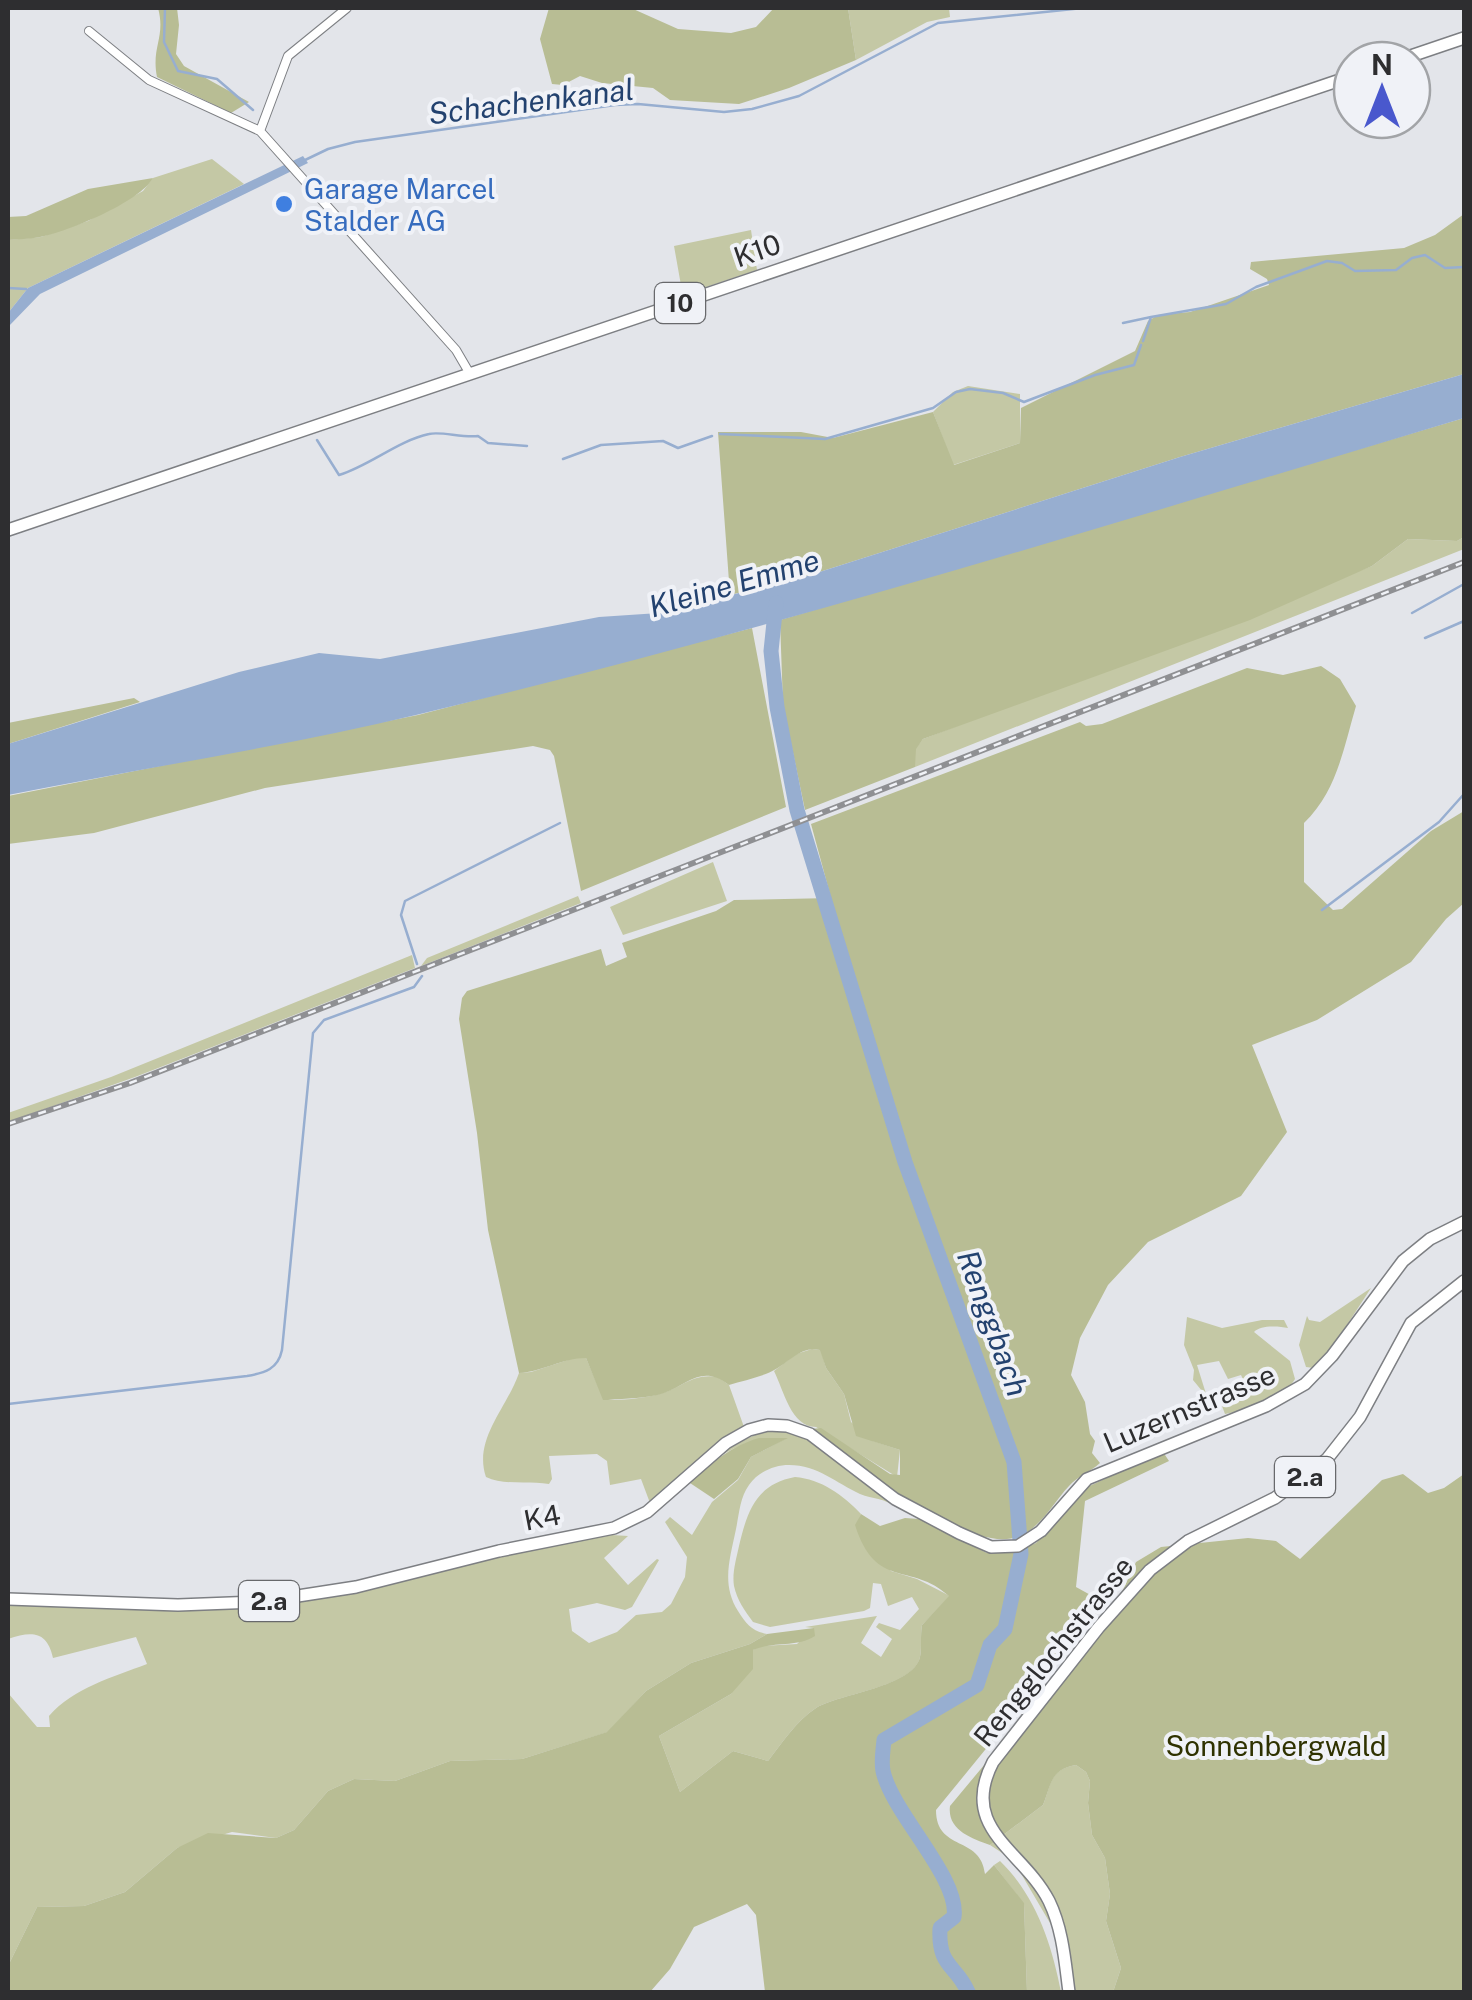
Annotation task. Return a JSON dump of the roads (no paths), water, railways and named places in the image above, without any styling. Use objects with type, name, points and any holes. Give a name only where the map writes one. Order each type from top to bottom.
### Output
[{"type":"main road","points":[[1432,49],[1464,38]]},
{"type":"main road","name":"K10","points":[[8,530],[1332,83]]},
{"type":"main road","name":"Luzernstrasse","points":[[1023,1544],[1041,1531],[1087,1479],[1266,1406],[1305,1384],[1332,1356],[1403,1260],[1430,1239],[1458,1231],[1464,1222]]},
{"type":"main road","name":"Rengglochstrasse","points":[[1069,1992],[1058,1924],[1048,1898],[986,1822],[982,1796],[992,1762],[1099,1627],[1150,1570],[1175,1550],[1275,1498],[1326,1459],[1360,1417],[1411,1323],[1464,1281]]},
{"type":"main road","name":"K4","points":[[8,1599],[178,1605],[270,1601],[350,1588],[498,1551],[614,1528],[647,1512],[726,1443],[748,1430],[768,1425],[787,1426],[810,1434],[908,1506],[983,1544],[998,1548],[1023,1544]]},
{"type":"street","points":[[260,131],[288,56],[346,8]]},
{"type":"street","points":[[88,31],[150,80],[260,131],[456,350],[470,374]]},
{"type":"water","points":[[303,156],[308,163],[40,294],[8,327],[8,313],[28,288]]},
{"type":"water","points":[[1464,374],[1464,418],[942,574],[680,648],[416,715],[8,795],[8,744],[239,672],[319,653],[380,659],[599,617],[659,613],[807,576],[1180,457]]},
{"type":"waterway","points":[[165,8],[164,42],[178,71],[217,79],[253,110]]},
{"type":"waterway","name":"Schachenkanal","points":[[303,161],[355,142],[615,105],[724,112],[752,109],[799,96],[938,23],[1083,8]]},
{"type":"waterway","points":[[1143,341],[1151,317],[1226,304],[1256,287],[1327,261],[1342,263],[1355,271],[1396,270],[1412,258],[1425,255],[1445,268],[1464,267]]},
{"type":"waterway","points":[[8,288],[26,289]]},
{"type":"waterway","points":[[1123,323],[1151,317]]},
{"type":"waterway","points":[[720,434],[825,439],[933,408],[956,392],[970,389],[1003,393],[1024,402],[1134,365],[1141,345]]},
{"type":"waterway","points":[[317,440],[339,475],[429,434],[478,436],[488,443],[527,446]]},
{"type":"waterway","points":[[563,459],[601,445],[663,441],[678,448],[712,436]]},
{"type":"waterway","points":[[1412,613],[1464,584]]},
{"type":"waterway","name":"Renggbach","points":[[776,603],[771,651],[777,707],[797,810],[905,1162],[1014,1462],[1021,1554],[1005,1629],[990,1645],[977,1685],[884,1740],[882,1756],[889,1788],[947,1884],[954,1917],[940,1928],[940,1941],[945,1958],[968,1992]]},
{"type":"waterway","points":[[1425,638],[1464,621]]},
{"type":"waterway","points":[[1322,910],[1439,822],[1464,794]]},
{"type":"waterway","points":[[417,964],[401,915],[405,901],[560,823]]},
{"type":"waterway","points":[[8,1404],[247,1376],[274,1366],[282,1350],[313,1033],[324,1020],[414,987],[422,976]]},
{"type":"railway","points":[[8,1124],[130,1083],[1464,562]]},
{"type":"place","name":"Garage Marcel Stalder AG","points":[[284,204]]},
{"type":"water label","name":"Kleine Emme","points":[[734,583]]},
{"type":"park label","name":"Sonnenbergwald","points":[[1276,1745]]}]
